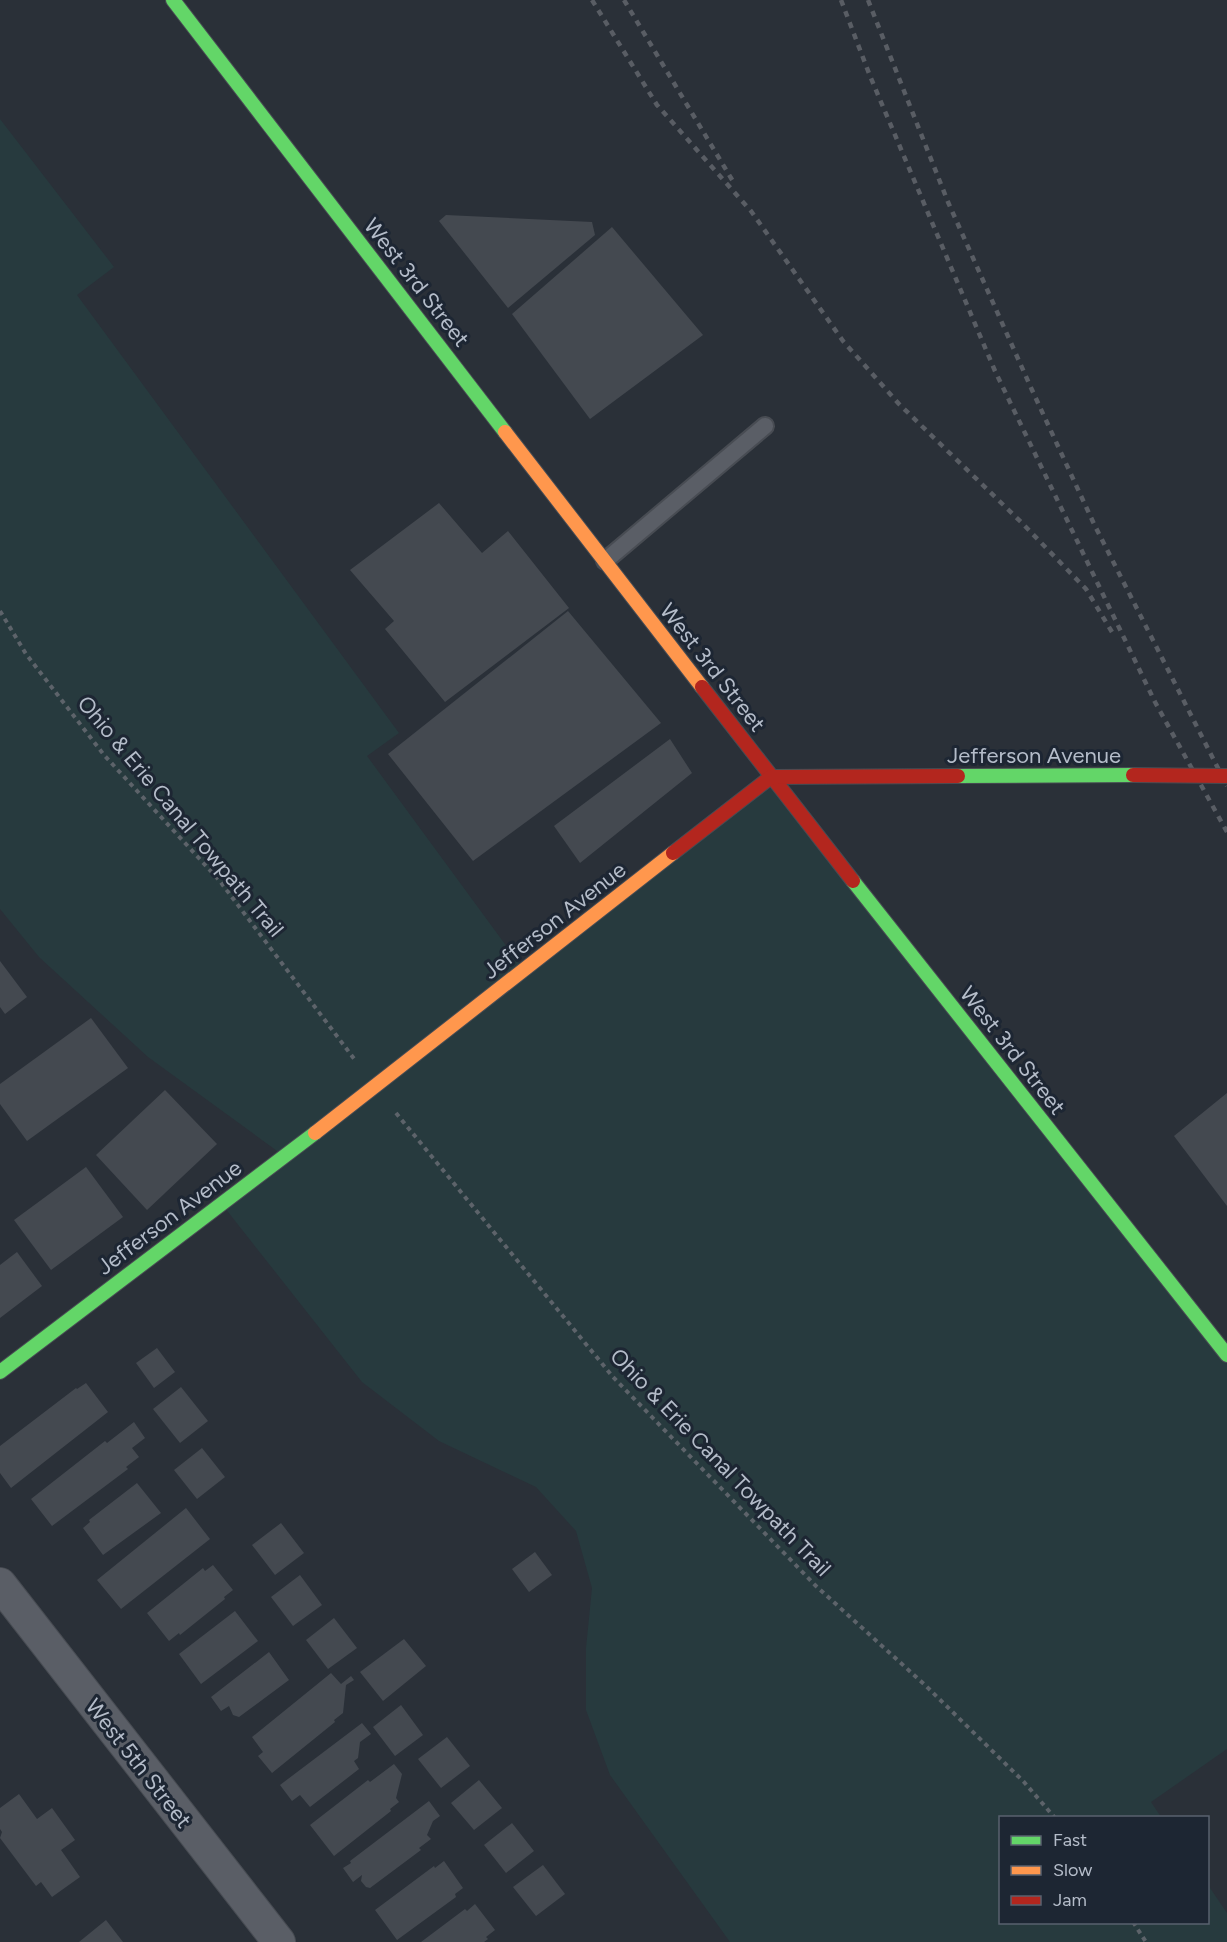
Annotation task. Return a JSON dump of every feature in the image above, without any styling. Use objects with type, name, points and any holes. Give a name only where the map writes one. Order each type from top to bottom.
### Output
[{"type":"street","name":"West 3rd Street","points":[[173,0],[771,777],[1227,1355]]},
{"type":"street","name":"Jefferson Avenue","points":[[0,1372],[375,1087],[771,777],[1227,776]]},
{"type":"street","name":"West 5th Street","points":[[0,1584],[279,1942]]},
{"type":"lane","points":[[604,561],[765,426]]},
{"type":"path","name":"Ohio & Erie Canal Towpath Trail","points":[[0,611],[26,654],[104,755],[219,880],[361,1069]]},
{"type":"path","name":"Ohio & Erie Canal Towpath Trail","points":[[390,1106],[613,1377],[816,1586],[941,1701],[1024,1782],[1052,1816]]},
{"type":"path","points":[[1134,1924],[1146,1942]]},
{"type":"green space","points":[[0,119],[114,267],[77,295],[399,733],[367,756],[524,970],[771,777],[1227,1355],[1227,1749],[1151,1802],[1160,1816],[999,1816],[999,1924],[1209,1924],[1209,1886],[1227,1913],[1227,1942],[730,1942],[610,1775],[586,1710],[586,1648],[592,1588],[576,1531],[536,1487],[439,1441],[362,1382],[221,1203],[284,1156],[148,1057],[39,957],[0,909]]},
{"type":"building","points":[[446,215],[592,222],[595,235],[508,308],[439,221]]},
{"type":"building","points":[[612,227],[703,335],[590,419],[512,314]]},
{"type":"building","points":[[439,503],[482,553],[508,531],[569,608],[445,702],[385,629],[394,621],[350,570]]},
{"type":"building","points":[[568,611],[661,723],[473,861],[388,754]]},
{"type":"building","points":[[670,739],[692,773],[580,863],[554,826]]},
{"type":"building","points":[[0,961],[27,997],[5,1014],[0,1007]]},
{"type":"building","points":[[91,1018],[128,1068],[27,1141],[0,1104],[0,1084]]},
{"type":"building","points":[[165,1090],[217,1144],[147,1210],[96,1155]]},
{"type":"building","points":[[1227,1093],[1227,1206],[1174,1136]]},
{"type":"building","points":[[86,1167],[123,1217],[51,1270],[14,1220]]},
{"type":"building","points":[[17,1252],[42,1286],[0,1318],[0,1265]]},
{"type":"building","points":[[157,1348],[175,1372],[154,1388],[136,1363]]},
{"type":"building","points":[[86,1383],[108,1412],[11,1488],[0,1473],[0,1446],[76,1388]]},
{"type":"building","points":[[181,1387],[208,1421],[180,1443],[153,1409]]},
{"type":"building","points":[[134,1422],[145,1438],[132,1448],[139,1457],[126,1467],[128,1469],[52,1526],[31,1499],[105,1441],[107,1443]]},
{"type":"building","points":[[202,1448],[225,1477],[197,1499],[174,1470]]},
{"type":"building","points":[[137,1483],[161,1513],[103,1555],[83,1528],[90,1522],[89,1520]]},
{"type":"building","points":[[186,1508],[210,1539],[121,1609],[97,1580]]},
{"type":"building","points":[[281,1523],[304,1553],[275,1575],[252,1545]]},
{"type":"building","points":[[535,1552],[552,1575],[529,1592],[512,1569]]},
{"type":"building","points":[[213,1565],[233,1590],[180,1635],[179,1633],[169,1641],[147,1613],[203,1568],[205,1571]]},
{"type":"building","points":[[300,1575],[322,1605],[293,1626],[271,1597]]},
{"type":"building","points":[[235,1611],[258,1641],[201,1684],[179,1654]]},
{"type":"building","points":[[334,1618],[357,1648],[328,1669],[306,1640]]},
{"type":"building","points":[[404,1639],[426,1666],[383,1701],[360,1672]]},
{"type":"building","points":[[269,1652],[289,1680],[239,1717],[233,1715],[229,1706],[221,1711],[211,1697]]},
{"type":"building","points":[[331,1673],[341,1684],[351,1676],[354,1680],[346,1685],[343,1713],[272,1773],[258,1756],[263,1752],[252,1737]]},
{"type":"building","points":[[401,1705],[423,1735],[395,1756],[373,1727]]},
{"type":"building","points":[[362,1723],[371,1734],[360,1742],[358,1758],[354,1761],[359,1769],[310,1807],[300,1795],[292,1801],[280,1785]]},
{"type":"building","points":[[447,1737],[470,1766],[441,1788],[418,1759]]},
{"type":"building","points":[[394,1764],[402,1774],[396,1798],[399,1802],[390,1809],[391,1811],[334,1856],[310,1825],[368,1780],[370,1782]]},
{"type":"building","points":[[479,1780],[502,1808],[474,1830],[451,1803]]},
{"type":"building","points":[[19,1794],[37,1819],[52,1808],[75,1840],[61,1850],[80,1877],[52,1897],[41,1882],[36,1886],[0,1838],[2,1832],[0,1808]]},
{"type":"building","points":[[429,1801],[440,1816],[433,1821],[427,1835],[431,1839],[419,1848],[421,1850],[370,1888],[361,1881],[362,1875],[353,1882],[343,1868]]},
{"type":"building","points":[[512,1823],[534,1851],[506,1873],[484,1845]]},
{"type":"building","points":[[444,1861],[463,1888],[455,1894],[456,1897],[397,1940],[375,1910]]},
{"type":"building","points":[[543,1865],[565,1894],[536,1916],[513,1887]]},
{"type":"building","points":[[475,1904],[495,1930],[486,1937],[488,1939],[484,1942],[421,1942],[465,1909],[467,1911]]},
{"type":"building","points":[[106,1920],[123,1942],[79,1942]]},
{"type":"railway","points":[[592,0],[657,105],[751,211],[843,341],[899,404],[1021,522],[1086,589],[1115,637]]},
{"type":"railway","points":[[624,0],[734,183]]},
{"type":"railway","points":[[841,0],[870,76],[995,371],[1155,702],[1227,832]]},
{"type":"railway","points":[[868,0],[948,202],[1032,390],[1094,524],[1227,786]]},
{"type":"traffic: fast","points":[[173,0],[505,432]]},
{"type":"traffic: fast","points":[[958,776],[1133,775]]},
{"type":"traffic: fast","points":[[853,881],[1227,1355]]},
{"type":"traffic: fast","points":[[0,1372],[315,1133]]},
{"type":"traffic: slow","points":[[505,432],[702,687]]},
{"type":"traffic: slow","points":[[315,1133],[673,853]]},
{"type":"traffic: jam","points":[[702,687],[853,881]]},
{"type":"traffic: jam","points":[[1133,775],[1227,776]]},
{"type":"traffic: jam","points":[[673,853],[771,777],[958,776]]}]
